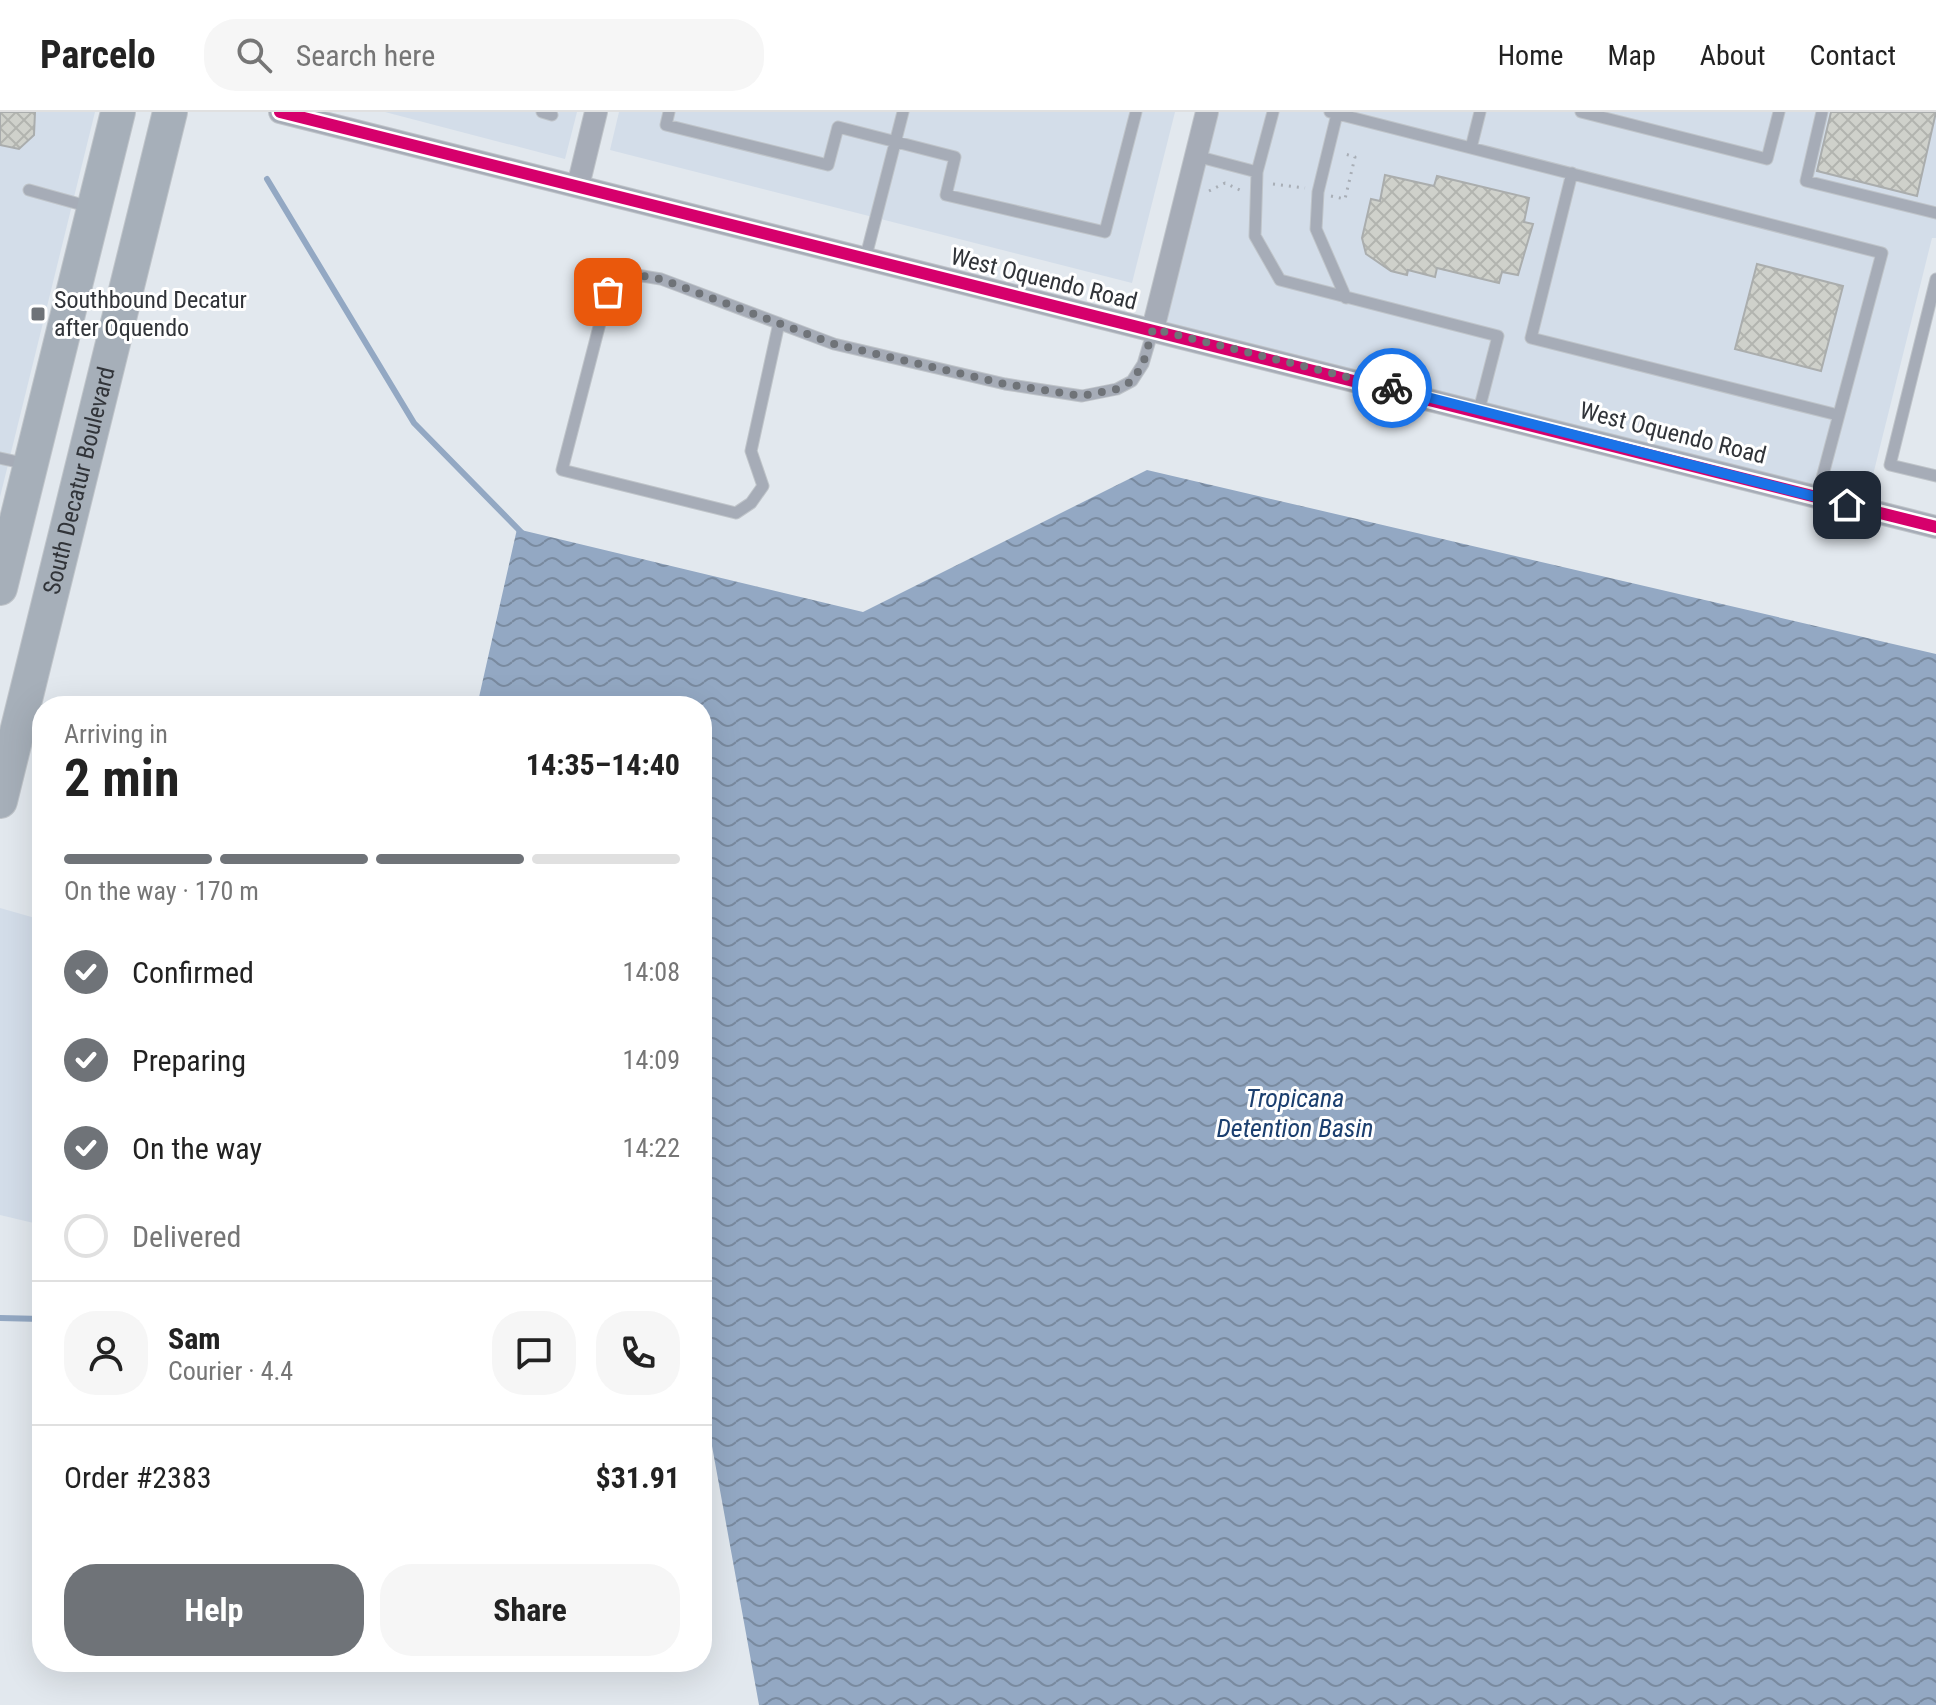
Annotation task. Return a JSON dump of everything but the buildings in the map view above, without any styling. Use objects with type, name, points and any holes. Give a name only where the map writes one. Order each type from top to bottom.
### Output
[{"type":"main road","points":[[0,588],[16,462],[95,208],[118,112]]},
{"type":"main road","name":"South Decatur Boulevard","points":[[0,801],[170,112]]},
{"type":"street","name":"West Oquendo Road","points":[[280,112],[866,256],[1936,527]]},
{"type":"street","points":[[578,186],[596,112]]},
{"type":"street","points":[[1153,329],[1207,112]]},
{"type":"lane","points":[[669,112],[666,125],[828,165],[838,127],[955,157],[946,195],[1105,232],[1136,112]]},
{"type":"lane","points":[[866,256],[903,112]]},
{"type":"lane","points":[[1273,112],[1257,172],[1255,236],[1280,280],[1498,336],[1479,410]]},
{"type":"lane","points":[[1471,148],[1480,112]]},
{"type":"lane","points":[[1581,112],[1767,159],[1779,112]]},
{"type":"lane","points":[[1822,112],[1806,181],[1936,213]]},
{"type":"lane","points":[[1346,298],[1316,229],[1318,192],[1334,113],[1882,253],[1817,497]]},
{"type":"lane","points":[[1196,156],[1257,172]]},
{"type":"lane","points":[[1572,173],[1531,338],[1838,415]]},
{"type":"lane","points":[[29,190],[95,208]]},
{"type":"lane","points":[[779,323],[751,451],[763,486],[751,503],[736,513],[562,470],[608,292],[630,274],[661,279],[779,323],[834,344],[1005,384],[1082,396],[1117,389],[1132,381],[1143,364],[1153,329]]},
{"type":"lane","points":[[1936,279],[1890,465],[1936,476]]},
{"type":"path","points":[[1207,193],[1225,183],[1242,191],[1272,184],[1345,199],[1355,157],[1328,150]]},
{"type":"shaded area","points":[[0,112],[95,112],[0,497]]},
{"type":"shaded area","points":[[385,112],[577,112],[565,159]]},
{"type":"shaded area","points":[[619,112],[1175,112],[1132,283],[610,150]]},
{"type":"shaded area","points":[[1207,112],[1936,112],[1936,238],[1932,238],[1865,507],[1153,329]]},
{"type":"shaded area","points":[[0,908],[32,917],[32,1223],[0,1215]]},
{"type":"water","name":"Tropicana Detention Basin","points":[[1147,470],[1936,654],[1936,1705],[759,1705],[712,1446],[712,696],[479,696],[517,529],[863,612]]},
{"type":"waterway","points":[[267,179],[414,423],[523,534]]},
{"type":"waterway","points":[[0,1318],[32,1319]]},
{"type":"cycle path","points":[[280,112],[1936,527]]},
{"type":"way so far","points":[[608,292],[630,274],[661,279],[834,344],[1005,384],[1082,396],[1117,389],[1132,381],[1143,364],[1153,329],[1392,388]]},
{"type":"place","name":"Southbound Decatur after Oquendo","points":[[38,314]]},
{"type":"route","points":[[1392,388],[1847,505]]}]
